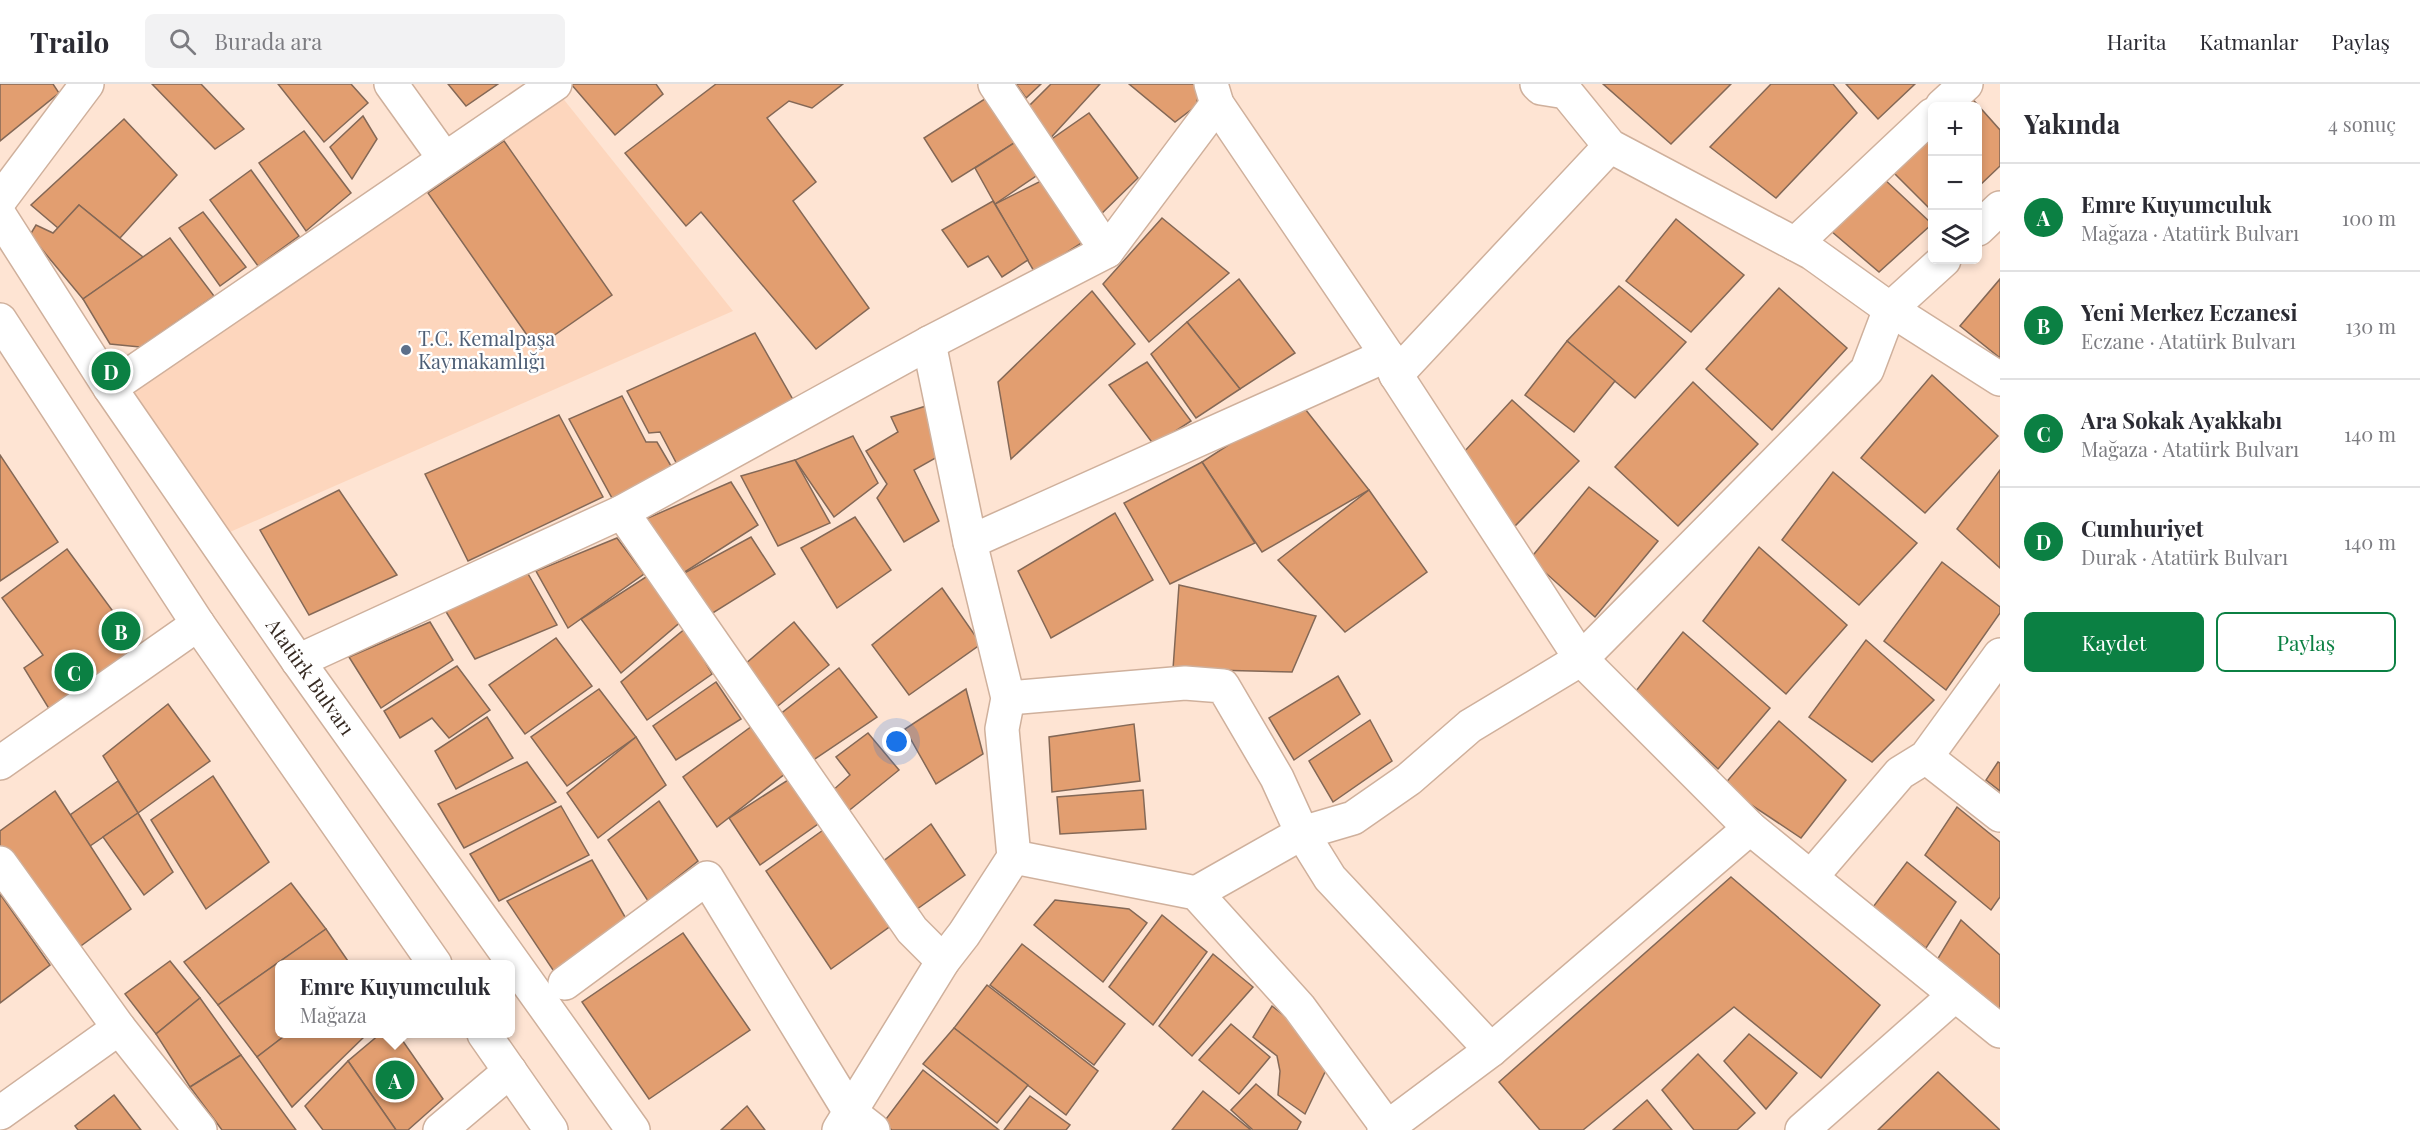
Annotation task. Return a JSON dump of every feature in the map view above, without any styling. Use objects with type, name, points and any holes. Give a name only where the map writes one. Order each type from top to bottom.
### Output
[{"type":"street","points":[[0,200],[87,84]]},
{"type":"street","points":[[391,84],[444,158]]},
{"type":"street","points":[[110,388],[555,84]]},
{"type":"street","points":[[995,84],[1107,251]]},
{"type":"street","points":[[1946,102],[1966,84]]},
{"type":"street","points":[[1559,87],[1610,146],[1812,253],[1890,309],[2000,380]]},
{"type":"street","points":[[297,661],[622,512],[929,343],[1107,251],[1221,91],[1392,365],[1581,659],[1750,828],[2000,1031]]},
{"type":"street","points":[[1795,244],[1928,120]]},
{"type":"street","points":[[970,542],[1392,365],[1610,146]]},
{"type":"street","points":[[1982,224],[2000,208]]},
{"type":"street","name":"Atatürk Bulvarı","points":[[0,216],[110,388],[297,661],[511,960]]},
{"type":"street","points":[[1196,892],[1302,833],[1353,818],[1409,779],[1470,726],[1581,659],[1867,370],[1890,309],[1940,264]]},
{"type":"street","points":[[0,320],[198,624],[432,960]]},
{"type":"street","points":[[854,1124],[943,961],[964,934],[1014,857],[1002,729],[1008,698],[970,542],[929,343]]},
{"type":"street","points":[[622,512],[912,930],[943,961]]},
{"type":"street","points":[[0,763],[198,624]]},
{"type":"street","points":[[1811,877],[1900,773],[1926,757],[2000,655]]},
{"type":"street","points":[[1008,698],[1185,683],[1223,686],[1276,778],[1302,833],[1330,878],[1491,1050]]},
{"type":"street","points":[[1926,757],[2000,815]]},
{"type":"street","points":[[1014,857],[1196,892],[1299,1007],[1385,1128],[1491,1050],[1750,828]]},
{"type":"street","points":[[0,863],[119,1028],[200,1130]]},
{"type":"street","points":[[565,983],[707,878],[854,1124]]},
{"type":"street","name":"Atatürk Bulvarı","points":[[515,965],[633,1130]]},
{"type":"street","points":[[1802,1130],[1955,994]]},
{"type":"street","points":[[0,1113],[119,1028]]},
{"type":"street","points":[[486,1038],[551,1130]]},
{"type":"street","points":[[440,1130],[510,1071]]},
{"type":"shaded area","name":"T.C. Kemalpaşa Kaymakamlığı","points":[[553,86],[733,311],[214,539],[110,388]]},
{"type":"building","points":[[0,84],[53,84],[59,93],[0,141]]},
{"type":"building","points":[[152,84],[201,84],[244,129],[215,149]]},
{"type":"building","points":[[278,84],[351,84],[368,103],[324,142]]},
{"type":"building","points":[[448,84],[498,84],[466,106]]},
{"type":"building","points":[[571,84],[656,84],[663,94],[615,135]]},
{"type":"building","points":[[716,84],[843,84],[812,108],[789,101],[767,118],[816,182],[793,201],[869,308],[816,349],[701,212],[686,226],[625,153]]},
{"type":"building","points":[[1016,84],[1041,84],[1026,98]]},
{"type":"building","points":[[1051,84],[1100,84],[1046,143],[1027,108]]},
{"type":"building","points":[[1129,84],[1201,84],[1196,106],[1175,122]]},
{"type":"building","points":[[1603,84],[1731,84],[1671,144]]},
{"type":"building","points":[[1771,84],[1833,84],[1857,113],[1776,198],[1710,147]]},
{"type":"building","points":[[1846,84],[1915,84],[1878,119]]},
{"type":"building","points":[[994,93],[1022,138],[952,182],[924,138]]},
{"type":"building","points":[[1968,94],[1975,102],[1959,102]]},
{"type":"building","points":[[1982,110],[2000,130],[2000,166],[1982,183]]},
{"type":"building","points":[[1089,113],[1138,178],[1097,218],[1046,143]]},
{"type":"building","points":[[363,116],[377,139],[352,179],[330,147]]},
{"type":"building","points":[[124,119],[177,175],[120,238],[79,205],[58,228],[31,205]]},
{"type":"building","points":[[304,131],[351,193],[306,231],[259,163]]},
{"type":"building","points":[[1928,133],[1928,207],[1891,170]]},
{"type":"building","name":"T.C. Kemalpaşa Kaymakamlığı","points":[[504,141],[612,295],[536,348],[428,193]]},
{"type":"building","points":[[1017,141],[1039,174],[995,204],[975,168]]},
{"type":"building","points":[[251,170],[299,236],[258,266],[210,200]]},
{"type":"building","points":[[1883,178],[1928,220],[1928,228],[1879,272],[1831,231]]},
{"type":"building","points":[[1043,180],[1083,242],[1035,273],[995,204]]},
{"type":"building","points":[[993,201],[1028,260],[1002,277],[988,256],[968,267],[942,230]]},
{"type":"building","points":[[79,205],[143,257],[83,299],[30,235],[36,225],[53,233]]},
{"type":"building","points":[[203,212],[246,267],[220,286],[179,228]]},
{"type":"building","points":[[1162,218],[1229,273],[1149,342],[1103,284]]},
{"type":"building","points":[[1676,219],[1744,275],[1691,332],[1626,281]]},
{"type":"building","points":[[170,238],[214,296],[140,347],[110,344],[83,299]]},
{"type":"building","points":[[1239,279],[1295,353],[1240,389],[1187,322]]},
{"type":"building","points":[[2000,279],[2000,358],[1960,326]]},
{"type":"building","points":[[1619,286],[1686,342],[1635,398],[1567,341]]},
{"type":"building","points":[[1779,288],[1847,348],[1772,430],[1706,369]]},
{"type":"building","points":[[1092,291],[1135,344],[1011,459],[998,382]]},
{"type":"building","points":[[1187,322],[1240,389],[1196,418],[1151,354]]},
{"type":"building","points":[[755,333],[800,412],[679,468],[660,432],[649,433],[627,391]]},
{"type":"building","points":[[1567,341],[1615,381],[1574,432],[1525,395]]},
{"type":"building","points":[[1147,362],[1191,421],[1154,445],[1109,385]]},
{"type":"building","points":[[1932,375],[1998,436],[1925,513],[1861,458]]},
{"type":"building","points":[[1693,382],[1758,444],[1678,526],[1615,467]]},
{"type":"building","points":[[622,396],[646,442],[657,442],[674,471],[612,498],[569,419]]},
{"type":"building","points":[[1298,400],[1369,490],[1262,552],[1202,462]]},
{"type":"building","points":[[1512,400],[1579,461],[1514,527],[1462,454]]},
{"type":"building","points":[[926,406],[948,451],[914,470],[939,521],[904,542],[877,498],[887,484],[866,451],[898,432],[891,417]]},
{"type":"building","points":[[559,415],[603,497],[468,561],[425,474]]},
{"type":"building","points":[[853,436],[878,483],[834,517],[795,460]]},
{"type":"building","points":[[0,455],[58,542],[0,581]]},
{"type":"building","points":[[795,460],[830,523],[778,546],[741,476]]},
{"type":"building","points":[[1202,462],[1255,543],[1170,584],[1124,503]]},
{"type":"building","points":[[2000,470],[2000,568],[1957,529]]},
{"type":"building","points":[[1833,472],[1917,543],[1859,605],[1782,540]]},
{"type":"building","points":[[731,482],[758,525],[677,577],[641,521]]},
{"type":"building","points":[[1589,487],[1658,541],[1595,617],[1530,559]]},
{"type":"building","points":[[339,490],[397,575],[309,615],[260,530]]},
{"type":"building","points":[[1369,490],[1427,572],[1345,632],[1278,560]]},
{"type":"building","points":[[1115,513],[1153,580],[1051,638],[1018,571]]},
{"type":"building","points":[[855,517],[891,570],[837,608],[801,548]]},
{"type":"building","points":[[751,537],[775,574],[700,621],[677,577]]},
{"type":"building","points":[[617,538],[644,574],[568,628],[536,571]]},
{"type":"building","points":[[1759,547],[1847,625],[1786,694],[1703,621]]},
{"type":"building","points":[[67,549],[140,648],[51,712],[24,668],[43,655],[2,598]]},
{"type":"building","points":[[1942,562],[2000,607],[2000,613],[1946,690],[1884,641]]},
{"type":"building","points":[[527,572],[557,625],[475,659],[445,610]]},
{"type":"building","points":[[652,573],[684,619],[621,673],[581,619]]},
{"type":"building","points":[[1179,585],[1316,616],[1292,672],[1173,669]]},
{"type":"building","points":[[942,588],[981,644],[909,695],[872,645]]},
{"type":"building","points":[[430,622],[453,660],[381,708],[349,657]]},
{"type":"building","points":[[794,622],[829,665],[769,713],[737,671]]},
{"type":"building","points":[[686,628],[712,674],[647,720],[621,682]]},
{"type":"building","points":[[1683,632],[1770,708],[1718,769],[1636,691]]},
{"type":"building","points":[[556,638],[592,686],[525,734],[489,685]]},
{"type":"building","points":[[1866,640],[1934,700],[1872,762],[1809,717]]},
{"type":"building","points":[[457,666],[490,710],[449,738],[432,718],[400,738],[384,711]]},
{"type":"building","points":[[839,668],[877,717],[803,767],[774,719]]},
{"type":"building","points":[[1338,676],[1360,714],[1294,760],[1269,718]]},
{"type":"building","points":[[716,682],[741,719],[676,760],[653,726]]},
{"type":"building","points":[[599,689],[636,737],[567,786],[531,737]]},
{"type":"building","points":[[966,689],[983,754],[936,784],[905,729]]},
{"type":"building","points":[[168,704],[210,761],[138,813],[103,756]]},
{"type":"building","points":[[487,717],[513,758],[456,789],[435,751]]},
{"type":"building","points":[[1370,720],[1392,761],[1333,802],[1309,761]]},
{"type":"building","points":[[1779,721],[1846,780],[1801,838],[1723,786]]},
{"type":"building","points":[[1134,724],[1140,781],[1052,792],[1049,737]]},
{"type":"building","points":[[752,726],[786,773],[717,827],[683,777]]},
{"type":"building","points":[[868,733],[899,770],[846,813],[831,792],[850,775],[836,757]]},
{"type":"building","points":[[636,737],[666,785],[598,838],[567,793]]},
{"type":"building","points":[[527,762],[556,802],[464,848],[438,804]]},
{"type":"building","points":[[1998,762],[2000,763],[2000,791],[1986,780]]},
{"type":"building","points":[[213,776],[269,862],[206,909],[151,820]]},
{"type":"building","points":[[788,780],[818,824],[760,865],[729,818]]},
{"type":"building","points":[[118,781],[138,813],[90,846],[70,815]]},
{"type":"building","points":[[1143,790],[1146,829],[1060,834],[1057,797]]},
{"type":"building","points":[[55,791],[131,909],[74,951],[0,846],[0,831]]},
{"type":"building","points":[[659,801],[698,861],[648,901],[608,840]]},
{"type":"building","points":[[561,806],[589,855],[499,901],[470,854]]},
{"type":"building","points":[[1957,807],[2000,842],[2000,897],[1991,910],[1925,855]]},
{"type":"building","points":[[138,813],[173,872],[144,895],[103,837]]},
{"type":"building","points":[[931,824],[965,875],[910,914],[877,866]]},
{"type":"building","points":[[826,828],[892,925],[831,969],[766,871]]},
{"type":"building","points":[[592,860],[628,922],[555,973],[507,901]]},
{"type":"building","points":[[1907,862],[1956,902],[1926,948],[1873,907]]},
{"type":"building","points":[[1731,877],[1880,1005],[1821,1078],[1734,1007],[1583,1130],[1540,1130],[1499,1082]]},
{"type":"building","points":[[291,883],[326,929],[282,960],[275,960],[275,965],[218,1005],[184,962]]},
{"type":"building","points":[[0,894],[50,965],[0,1003]]},
{"type":"building","points":[[1055,900],[1129,909],[1147,923],[1103,982],[1034,925]]},
{"type":"building","points":[[1162,915],[1207,952],[1153,1025],[1109,987]]},
{"type":"building","points":[[1961,920],[2000,955],[2000,1016],[1934,965]]},
{"type":"building","points":[[326,929],[347,960],[282,960]]},
{"type":"building","points":[[683,933],[750,1030],[649,1099],[582,1002]]},
{"type":"building","points":[[1022,944],[1125,1024],[1094,1065],[990,985]]},
{"type":"building","points":[[1213,954],[1253,987],[1192,1056],[1159,1026]]},
{"type":"building","points":[[170,961],[200,998],[156,1034],[125,994]]},
{"type":"building","points":[[275,965],[275,1038],[282,1038],[257,1057],[218,1005]]},
{"type":"building","points":[[987,985],[1098,1071],[1066,1115],[954,1028]]},
{"type":"building","points":[[200,998],[241,1055],[190,1087],[156,1034]]},
{"type":"building","points":[[1272,1006],[1307,1034],[1326,1070],[1305,1114],[1278,1095],[1280,1071],[1277,1056],[1253,1037]]},
{"type":"building","points":[[1231,1024],[1270,1057],[1239,1094],[1199,1060]]},
{"type":"building","points":[[954,1028],[1028,1085],[997,1123],[923,1064]]},
{"type":"building","points":[[1749,1034],[1797,1073],[1766,1109],[1724,1061]]},
{"type":"building","points":[[282,1038],[363,1038],[292,1107],[257,1057]]},
{"type":"building","points":[[375,1038],[401,1038],[443,1099],[408,1130],[396,1130],[348,1061]]},
{"type":"building","points":[[1698,1054],[1755,1113],[1737,1130],[1694,1130],[1662,1090]]},
{"type":"building","points":[[241,1055],[296,1130],[222,1130],[190,1087]]},
{"type":"building","points":[[348,1061],[396,1130],[323,1130],[305,1106]]},
{"type":"building","points":[[923,1070],[999,1130],[892,1130],[883,1123]]},
{"type":"building","points":[[1938,1072],[2000,1130],[1878,1130]]},
{"type":"building","points":[[1256,1084],[1301,1122],[1297,1130],[1253,1130],[1231,1110]]},
{"type":"building","points":[[1203,1091],[1251,1130],[1172,1130]]},
{"type":"building","points":[[114,1095],[141,1130],[78,1130],[75,1126]]},
{"type":"building","points":[[1030,1096],[1070,1125],[1066,1130],[1004,1130]]},
{"type":"building","points":[[1647,1100],[1672,1130],[1613,1130]]},
{"type":"building","points":[[747,1106],[765,1130],[721,1130]]},
{"type":"place","name":"T.C. Kemalpaşa Kaymakamlığı","points":[[406,350]]},
{"type":"place","name":"Cumhuriyet","points":[[111,371]]},
{"type":"place","name":"Yeni Merkez Eczanesi","points":[[121,631]]},
{"type":"place","name":"Ara Sokak Ayakkabı","points":[[74,672]]},
{"type":"place","name":"Emre Kuyumculuk","points":[[395,1080]]}]
